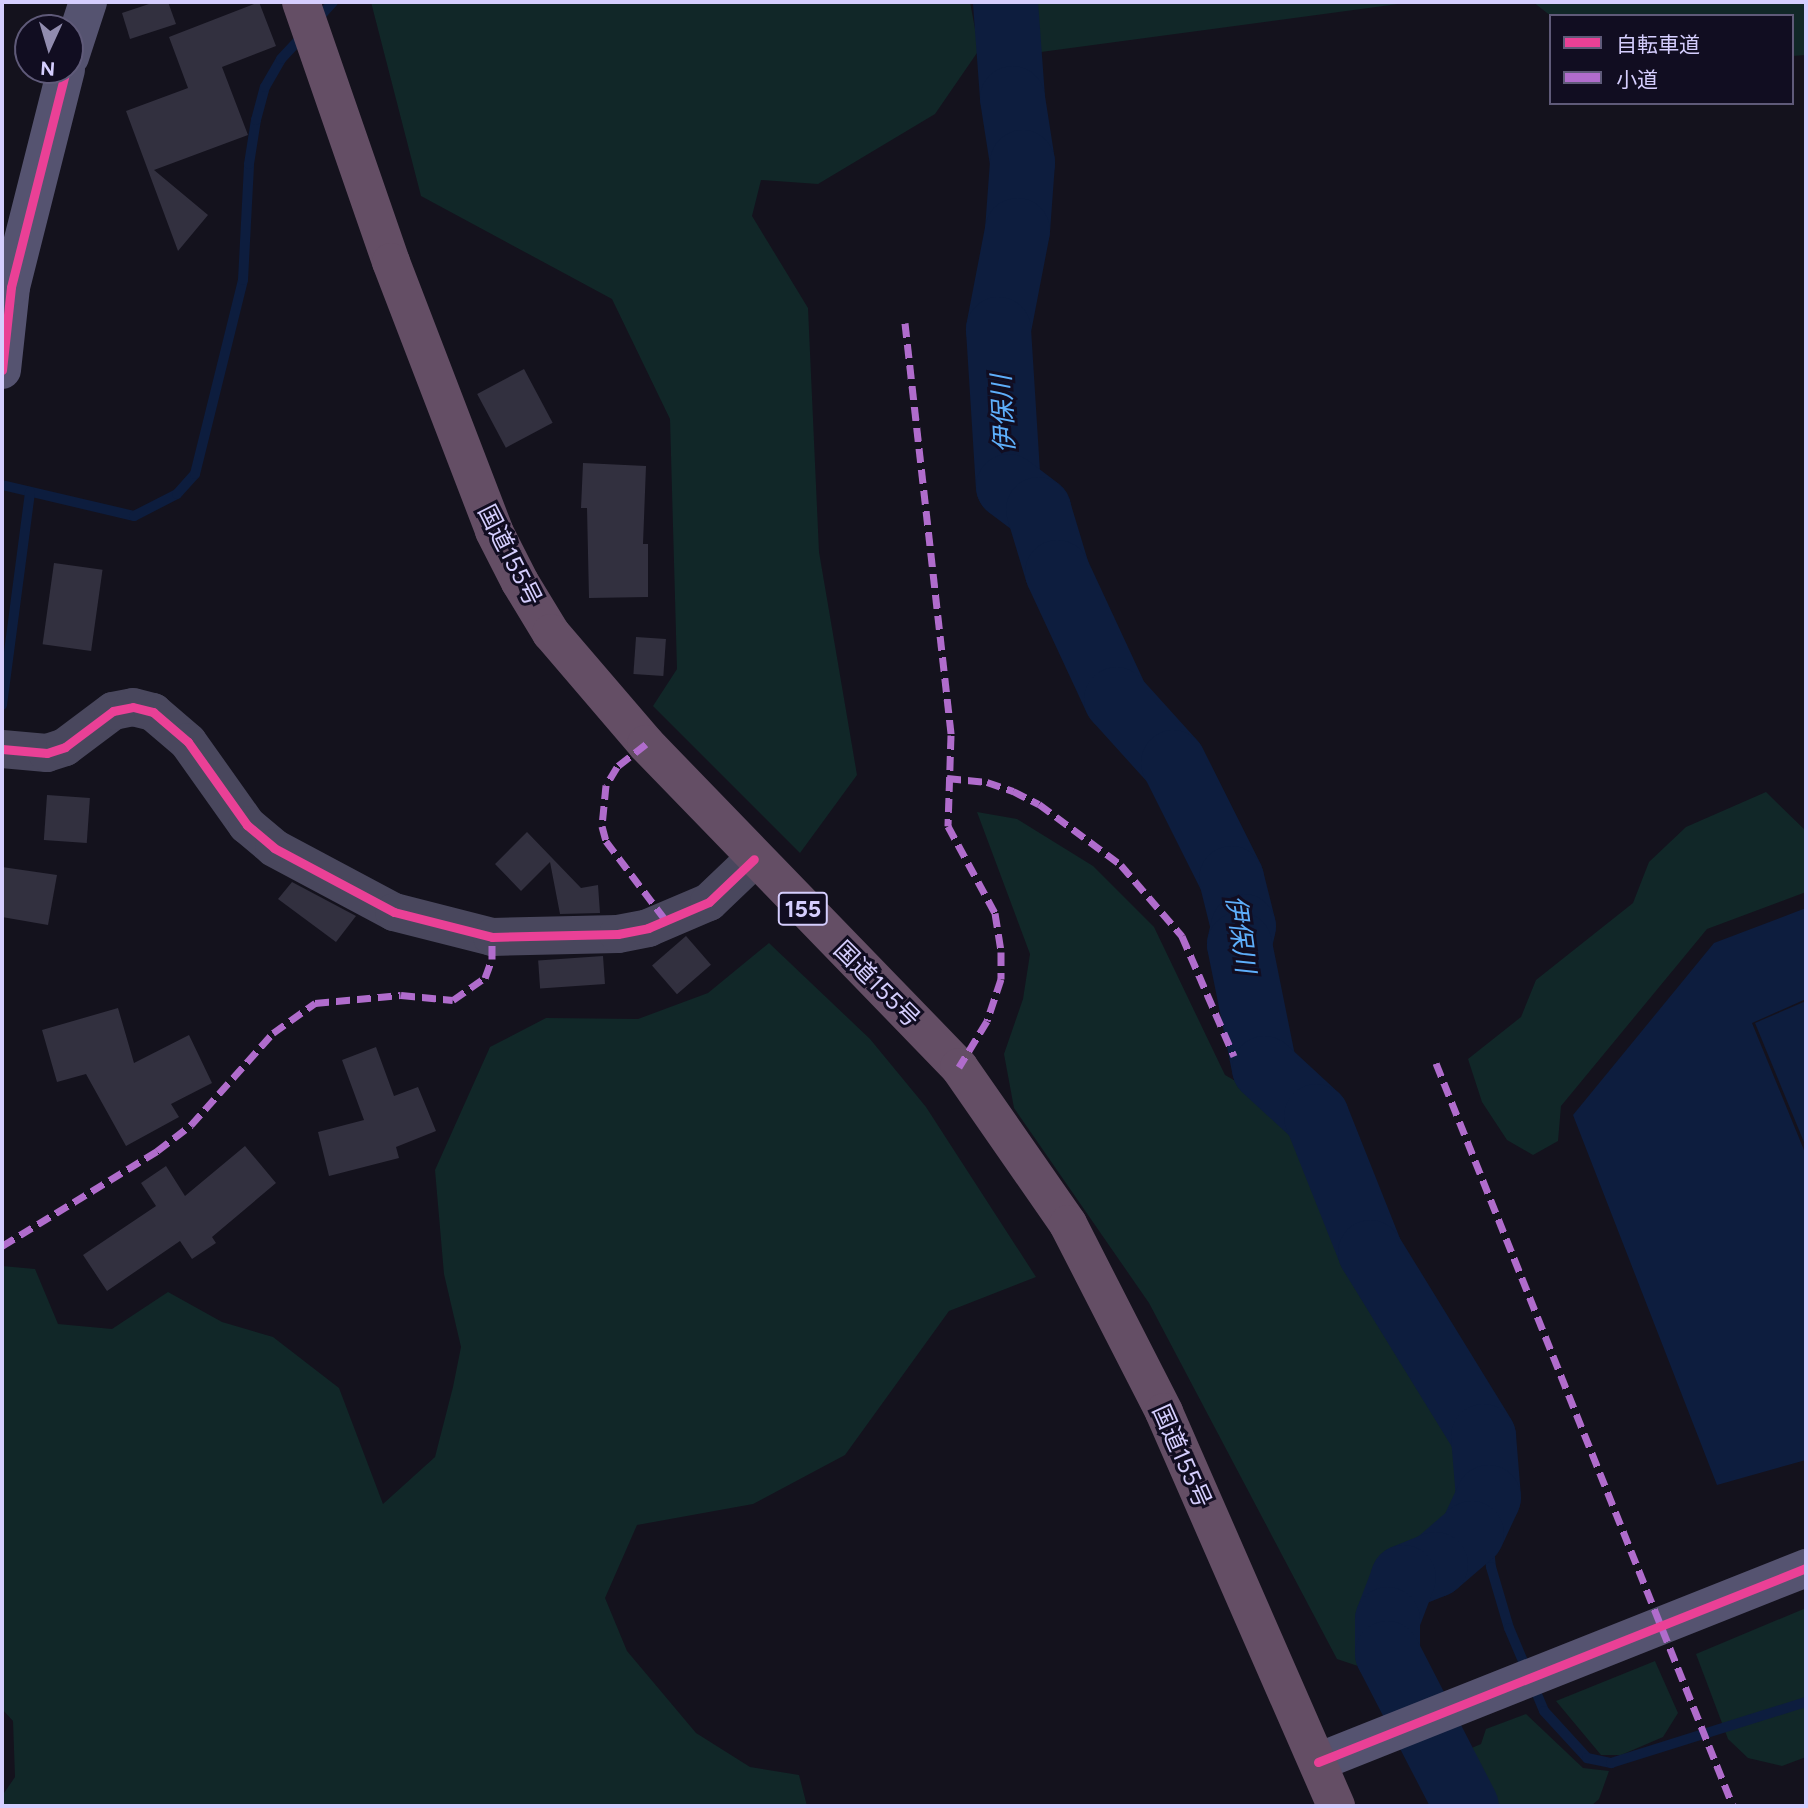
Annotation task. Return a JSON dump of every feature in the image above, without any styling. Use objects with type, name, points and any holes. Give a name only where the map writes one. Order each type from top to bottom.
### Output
[{"type":"highway","name":"国道155号","points":[[300,2],[391,262],[494,531],[520,582],[551,633],[587,679],[754,859],[958,1067],[1068,1223],[1164,1412],[1336,1806]]},
{"type":"street","points":[[2,370],[11,286],[62,84]]},
{"type":"street","points":[[2,749],[47,753],[65,747],[113,710],[133,707],[153,712],[188,742],[247,825],[274,848],[394,912],[492,937],[618,934],[648,928],[709,902],[754,859]]},
{"type":"street","points":[[1318,1762],[1806,1568]]},
{"type":"green space","points":[[371,2],[970,2],[979,50],[935,114],[818,184],[761,180],[752,216],[808,308],[819,552],[857,775],[800,853],[653,706],[677,669],[670,419],[612,299],[421,196]]},
{"type":"green space","points":[[1022,2],[1413,2],[1026,54]]},
{"type":"green space","points":[[1533,2],[1806,2],[1806,55],[1794,56],[1794,14],[1549,14]]},
{"type":"green space","points":[[1766,792],[1806,831],[1806,892],[1707,929],[1561,1106],[1558,1141],[1533,1155],[1507,1140],[1482,1102],[1468,1059],[1521,1017],[1536,980],[1633,903],[1649,862],[1686,827]]},
{"type":"green space","points":[[977,812],[1017,819],[1093,866],[1154,927],[1225,1075],[1299,1117],[1337,1212],[1394,1328],[1446,1409],[1465,1453],[1472,1499],[1458,1525],[1430,1553],[1401,1565],[1373,1607],[1373,1671],[1337,1659],[1149,1303],[1014,1108],[1004,1054],[1023,999],[1030,954]]},
{"type":"green space","points":[[769,943],[870,1039],[926,1107],[1036,1277],[949,1311],[845,1455],[753,1504],[637,1525],[605,1598],[627,1651],[696,1733],[750,1767],[799,1775],[807,1806],[2,1806],[2,1796],[15,1777],[13,1721],[2,1709],[2,1266],[35,1269],[58,1324],[112,1329],[168,1292],[222,1322],[273,1337],[339,1388],[383,1504],[435,1457],[453,1387],[461,1347],[444,1274],[435,1170],[490,1047],[546,1018],[638,1019],[708,993]]},
{"type":"green space","points":[[1806,1608],[1806,1757],[1782,1766],[1748,1758],[1728,1739],[1696,1654]]},
{"type":"green space","points":[[1655,1661],[1678,1713],[1663,1737],[1621,1755],[1601,1755],[1556,1701]]},
{"type":"green space","points":[[1526,1714],[1583,1768],[1609,1771],[1599,1799],[1591,1806],[1477,1806],[1453,1756],[1481,1744],[1486,1729]]},
{"type":"water","points":[[1806,908],[1806,999],[1752,1023],[1806,1155],[1806,1460],[1717,1485],[1573,1115],[1714,943]]},
{"type":"water","points":[[1806,1001],[1806,1147],[1755,1023]]},
{"type":"building","points":[[155,2],[168,2],[176,24],[130,39],[122,13]]},
{"type":"building","points":[[259,2],[276,46],[222,67],[248,135],[154,170],[208,215],[178,251],[126,111],[188,88],[169,37]]},
{"type":"building","points":[[524,369],[553,423],[506,448],[477,394]]},
{"type":"building","points":[[583,463],[646,466],[643,544],[648,544],[648,597],[589,598],[587,508],[581,508]]},
{"type":"building","points":[[54,563],[103,570],[91,651],[43,644]]},
{"type":"building","points":[[636,637],[666,639],[663,676],[633,674]]},
{"type":"building","points":[[47,795],[90,798],[87,843],[44,840]]},
{"type":"building","points":[[527,832],[581,888],[598,885],[600,913],[560,914],[550,862],[521,891],[495,864]]},
{"type":"building","points":[[2,867],[57,875],[48,925],[2,917]]},
{"type":"building","points":[[292,882],[356,916],[336,942],[278,899]]},
{"type":"building","points":[[686,936],[711,965],[677,994],[652,966]]},
{"type":"building","points":[[603,956],[605,984],[540,988],[538,961]]},
{"type":"building","points":[[118,1008],[134,1063],[189,1035],[212,1083],[171,1104],[179,1117],[126,1146],[86,1074],[57,1082],[42,1030]]},
{"type":"building","points":[[376,1047],[394,1096],[418,1087],[436,1131],[396,1147],[399,1158],[329,1176],[318,1132],[364,1120],[342,1060]]},
{"type":"building","points":[[245,1146],[276,1183],[212,1237],[216,1243],[192,1259],[180,1241],[107,1291],[83,1255],[156,1206],[141,1183],[166,1166],[185,1196]]},
{"type":"waterway","points":[[315,22],[333,2]]},
{"type":"waterway","name":"伊保川","points":[[1005,2],[1012,98],[1022,162],[1017,230],[998,329],[1008,486],[1038,509],[1057,572],[1116,699],[1173,762],[1231,878],[1243,926],[1239,944],[1264,1068],[1316,1116],[1370,1252],[1483,1436],[1488,1497],[1471,1533],[1435,1564],[1403,1577],[1387,1619],[1387,1653],[1466,1806]]},
{"type":"waterway","points":[[2,485],[134,516],[177,494],[195,474],[243,280],[249,164],[256,120],[265,87],[281,59],[304,34]]},
{"type":"waterway","points":[[2,705],[30,492]]},
{"type":"waterway","points":[[1484,1504],[1491,1567],[1509,1628],[1544,1711],[1587,1758],[1611,1763],[1806,1702]]},
{"type":"marked path","points":[[905,323],[951,735],[948,826],[995,913],[1001,952],[1001,979],[987,1021],[959,1067]]},
{"type":"marked path","points":[[646,744],[617,767],[606,785],[602,826],[606,841],[667,922]]},
{"type":"marked path","points":[[947,778],[987,782],[1013,791],[1039,804],[1121,865],[1182,936],[1234,1056]]},
{"type":"marked path","points":[[2,1246],[157,1151],[191,1125],[273,1033],[315,1003],[401,995],[453,1000],[485,978],[492,959],[492,937]]},
{"type":"marked path","points":[[1436,1063],[1733,1806]]},
{"type":"cycle path","points":[[2,370],[11,287],[62,84]]},
{"type":"cycle path","points":[[2,749],[47,753],[65,747],[113,711],[133,707],[153,712],[188,742],[247,825],[274,848],[394,912],[492,937],[618,934],[648,928],[709,902],[754,859]]},
{"type":"cycle path","points":[[1318,1762],[1806,1568]]}]
